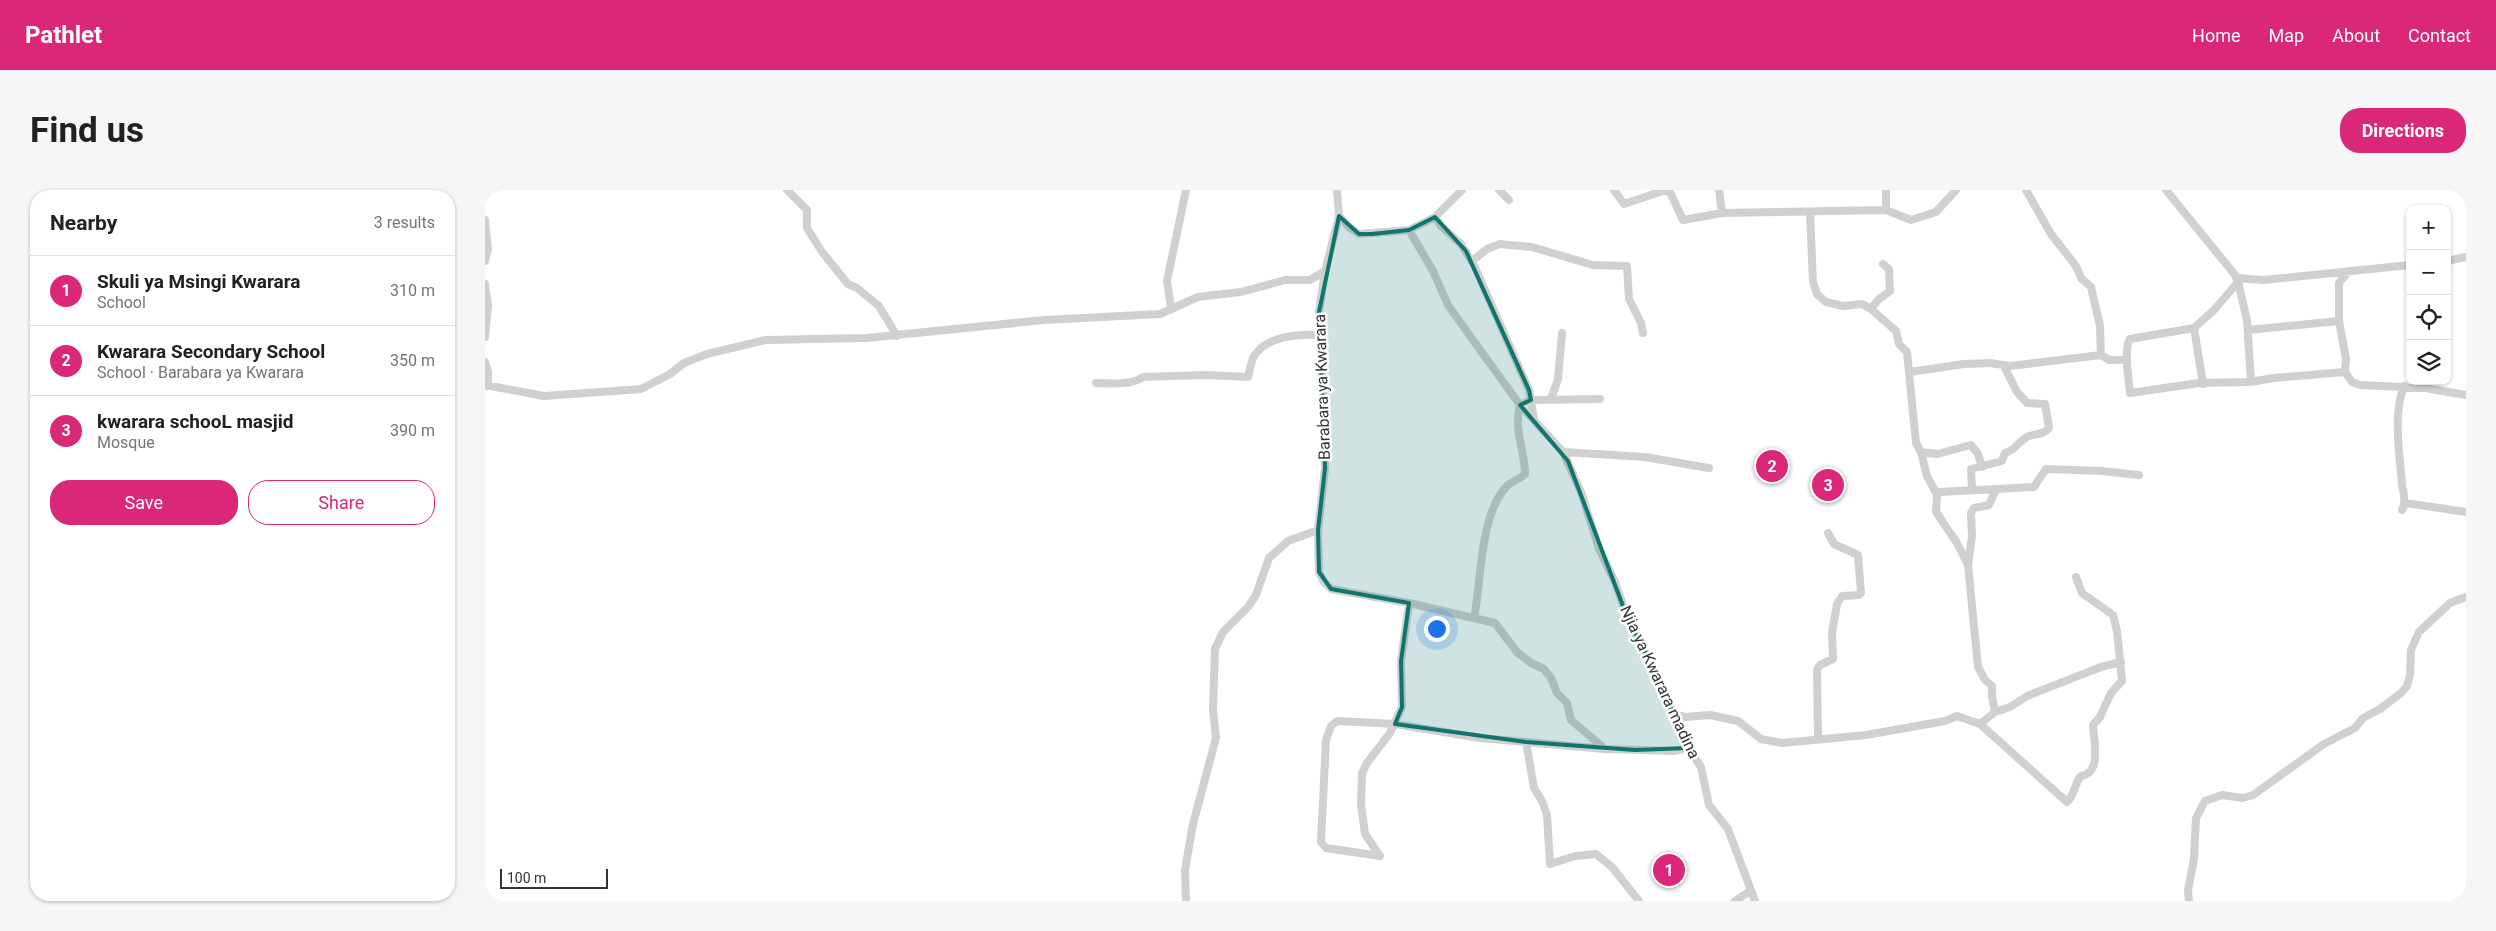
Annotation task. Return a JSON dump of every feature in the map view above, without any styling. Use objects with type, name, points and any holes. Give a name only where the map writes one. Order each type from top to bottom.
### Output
[{"type":"street","points":[[787,190],[807,210],[807,228],[822,252],[848,284],[857,288],[879,306],[897,336]]},
{"type":"street","points":[[1171,308],[1167,281],[1186,190]]},
{"type":"street","name":"Barabara ya Kwarara","points":[[1337,190],[1339,216]]},
{"type":"street","name":"Barabara ya Kwarara","points":[[1341,190],[1339,216],[1325,271],[1319,312],[1325,468],[1318,530],[1319,572],[1324,582],[1331,589],[1409,603],[1495,623],[1517,652],[1531,663],[1544,669],[1551,678],[1557,693],[1567,703],[1571,720],[1605,748]]},
{"type":"street","points":[[1339,216],[1350,228],[1359,234],[1409,230],[1435,217],[1462,190]]},
{"type":"street","points":[[1499,190],[1509,200]]},
{"type":"street","points":[[1614,190],[1621,203],[1624,204],[1667,190],[1683,220],[1721,213],[1887,210],[1905,219],[1915,220],[1936,212],[1950,195],[1957,190]]},
{"type":"street","points":[[1719,190],[1721,213]]},
{"type":"street","points":[[1886,190],[1887,210]]},
{"type":"street","points":[[2026,190],[2051,234],[2076,266],[2081,278],[2091,287],[2100,326],[2101,355]]},
{"type":"street","points":[[2166,190],[2237,280],[2245,306],[2251,382]]},
{"type":"street","points":[[1810,212],[1813,282],[1817,294],[1826,302],[1843,306],[1862,304],[1871,309],[1896,331],[1899,344],[1907,352],[1916,442],[1921,452],[1927,476],[1937,496],[1936,512],[1957,543],[1968,565]]},
{"type":"street","points":[[1435,217],[1441,226],[1461,244],[1472,261],[1529,390],[1534,419]]},
{"type":"street","points":[[485,220],[488,249],[485,260]]},
{"type":"street","points":[[1409,230],[1433,271],[1448,304],[1519,404],[1563,452],[1637,456],[1709,468]]},
{"type":"street","points":[[1472,261],[1487,249],[1500,244],[1532,247],[1593,265],[1627,266],[1629,299],[1641,323],[1643,333]]},
{"type":"street","points":[[2451,260],[2466,257]]},
{"type":"street","points":[[1871,309],[1889,290],[1891,283],[1889,269],[1883,264]]},
{"type":"street","points":[[2237,280],[2263,280],[2406,265]]},
{"type":"street","points":[[485,362],[488,372],[486,386],[544,396],[641,389],[670,374],[684,363],[707,354],[766,340],[897,336],[1045,320],[1160,314],[1198,297],[1233,293],[1285,280],[1310,280],[1325,271]]},
{"type":"street","points":[[2349,271],[2339,283],[2339,321],[2346,359],[2345,372],[2352,382],[2405,386],[2466,395]]},
{"type":"street","points":[[2237,280],[2214,310],[2194,328],[2130,339],[2128,342],[2127,360],[2130,393],[2139,390],[2251,382],[2273,378],[2345,372]]},
{"type":"street","points":[[485,284],[488,300],[485,337]]},
{"type":"street","points":[[2248,330],[2339,321]]},
{"type":"street","points":[[2194,328],[2203,384]]},
{"type":"street","points":[[1551,399],[1558,379],[1562,333]]},
{"type":"street","points":[[1096,383],[1122,383],[1137,381],[1143,377],[1206,375],[1248,377],[1253,357],[1264,345],[1286,337],[1320,335]]},
{"type":"street","points":[[1910,372],[1971,364],[1990,363],[2004,366],[2101,355],[2109,360],[2127,360]]},
{"type":"street","points":[[1972,490],[1971,469],[2002,461],[2005,453],[2013,451],[2024,438],[2045,434],[2049,428],[2045,404],[2027,403],[2017,392],[2004,366]]},
{"type":"street","points":[[2405,386],[2401,397],[2399,423],[2404,506],[2466,512]]},
{"type":"street","points":[[1519,404],[1531,400],[1600,399]]},
{"type":"street","points":[[1474,618],[1492,512],[1507,485],[1518,481],[1525,474],[1525,459],[1521,452],[1519,439],[1517,412],[1519,404]]},
{"type":"street","points":[[1921,452],[1937,454],[1971,445],[1978,454],[1982,466]]},
{"type":"street","name":"Njia ya Kwarara madina","points":[[1563,452],[1581,492],[1599,549],[1615,582],[1628,619],[1657,674],[1687,748],[1701,767],[1709,804],[1728,829],[1755,901]]},
{"type":"street","points":[[1937,496],[1939,492],[2034,487],[2046,469],[2101,471],[2139,475]]},
{"type":"street","points":[[1995,712],[1991,697],[1992,686],[1985,680],[1978,667],[1968,565],[1972,536],[1971,513],[1974,508],[1989,505],[1996,489]]},
{"type":"street","points":[[1186,901],[1185,870],[1193,824],[1216,738],[1213,709],[1215,649],[1223,632],[1248,607],[1256,595],[1269,558],[1288,541],[1318,530]]},
{"type":"street","points":[[1818,739],[1817,670],[1821,665],[1833,660],[1831,643],[1837,604],[1842,596],[1859,595],[1861,593],[1858,555],[1834,544],[1827,533]]},
{"type":"street","points":[[1673,714],[1685,717],[1710,715],[1739,721],[1761,739],[1782,743],[1865,735],[1945,721],[1957,716],[1980,724],[2067,802],[2072,798],[2076,781],[2081,776],[2088,775],[2093,767],[2093,726],[2100,717],[2111,693],[2122,681],[2117,630],[2113,615],[2082,593],[2076,577]]},
{"type":"street","points":[[2189,901],[2188,890],[2194,859],[2196,818],[2205,801],[2222,796],[2243,798],[2253,795],[2324,744],[2355,728],[2363,718],[2380,709],[2401,693],[2407,686],[2410,675],[2411,650],[2419,632],[2451,603],[2466,597]]},
{"type":"street","points":[[1409,603],[1401,661],[1402,707],[1395,724],[1362,773],[1361,804],[1365,834],[1380,856],[1326,848],[1321,842],[1326,740],[1331,726],[1337,721],[1395,724],[1480,738],[1526,742],[1674,751],[1687,748]]},
{"type":"street","points":[[1980,724],[1995,712],[2010,707],[2027,696],[2101,667],[2121,662]]},
{"type":"street","points":[[1526,742],[1534,788],[1543,801],[1547,815],[1550,864],[1575,856],[1596,854],[1612,867],[1639,901]]},
{"type":"street","points":[[1735,901],[1750,891]]},
{"type":"highlighted area","points":[[1339,216],[1359,234],[1409,230],[1435,217],[1466,251],[1529,390],[1531,400],[1520,405],[1568,461],[1628,619],[1657,674],[1688,748],[1635,750],[1526,742],[1395,724],[1402,707],[1401,661],[1409,603],[1331,589],[1319,572],[1318,530],[1325,468],[1319,312]]},
{"type":"place","name":"Kwarara Secondary School","points":[[1772,466]]},
{"type":"place","name":"kwarara schooL masjid","points":[[1828,485]]},
{"type":"place","name":"Skuli ya Msingi Kwarara","points":[[1669,870]]}]
